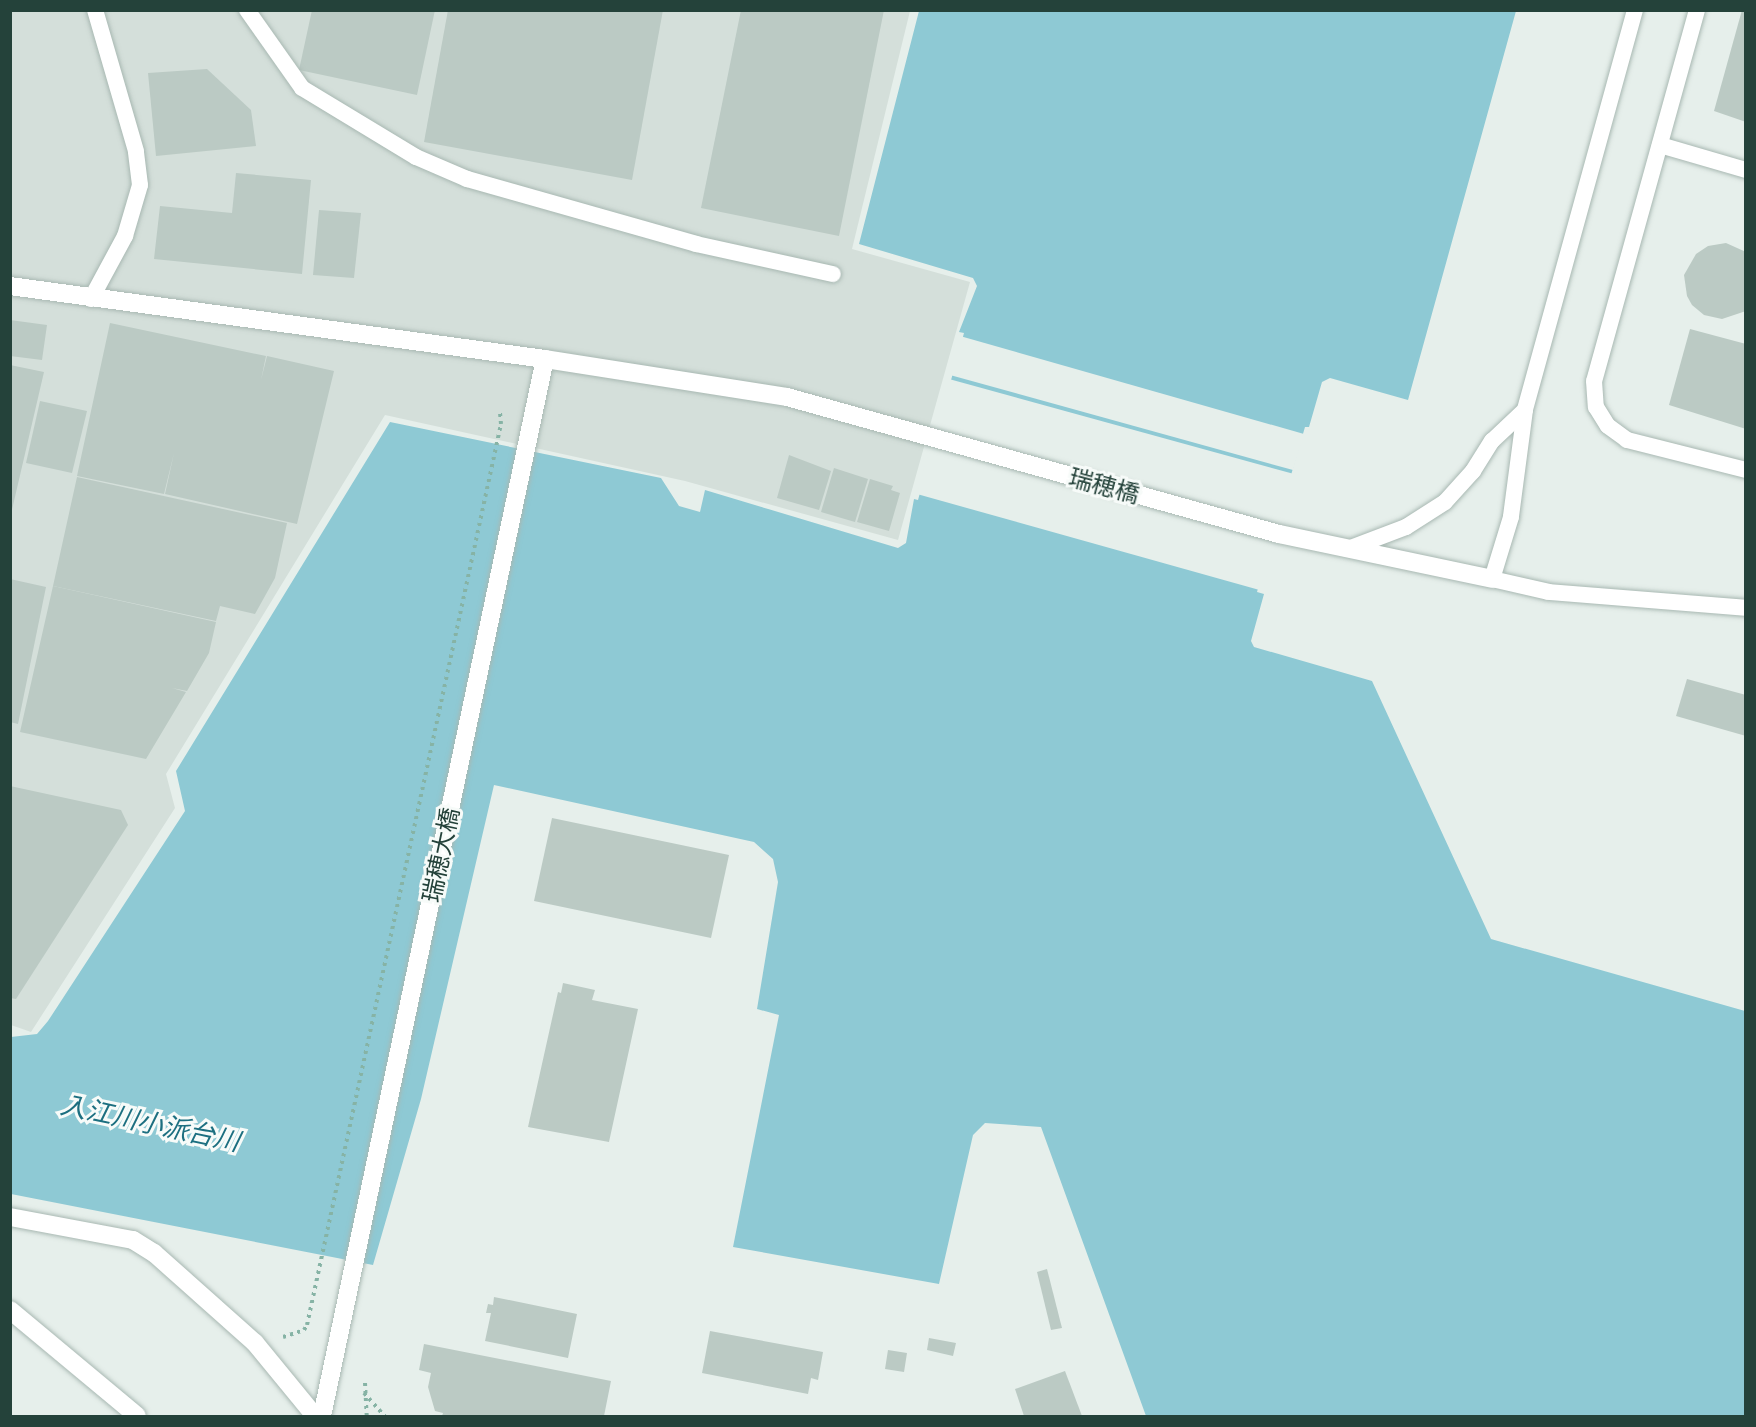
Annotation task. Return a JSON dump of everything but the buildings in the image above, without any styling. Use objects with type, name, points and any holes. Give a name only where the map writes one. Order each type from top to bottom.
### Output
[{"type":"street","name":"瑞穂橋","points":[[10,286],[91,299],[545,359],[787,397],[1279,534],[1492,579]]},
{"type":"street","name":"瑞穂大橋","points":[[322,1416],[354,1274],[545,359]]},
{"type":"street","points":[[10,1217],[132,1240],[154,1252],[255,1342],[315,1416]]},
{"type":"street","points":[[10,1310],[137,1416]]},
{"type":"lane","points":[[91,299],[125,236],[140,185],[136,151],[95,10]]},
{"type":"lane","points":[[247,10],[302,88],[416,157],[467,179],[696,244],[833,274]]},
{"type":"lane","points":[[1635,10],[1525,410],[1511,517],[1492,579],[1549,592],[1746,608]]},
{"type":"lane","points":[[1697,10],[1594,381],[1596,407],[1608,426],[1627,440],[1746,470]]},
{"type":"lane","points":[[1660,145],[1746,170]]},
{"type":"lane","points":[[1348,549],[1406,527],[1445,502],[1473,471],[1492,441],[1525,410]]},
{"type":"path","points":[[275,1336],[295,1335],[307,1325],[501,424],[500,413]]},
{"type":"path","points":[[364,1383],[367,1416]]},
{"type":"path","points":[[364,1393],[385,1416]]},
{"type":"shaded area","points":[[11,11],[910,11],[852,249],[970,282],[898,540],[685,481],[385,415],[166,774],[175,808],[31,1032],[11,1025]]},
{"type":"water","name":"入江川小派台川","points":[[919,11],[1516,11],[1408,400],[1330,378],[1322,382],[1309,427],[1305,427],[1257,592],[1264,594],[1251,641],[1254,647],[1372,681],[1491,939],[1745,1011],[1745,1416],[1146,1416],[1041,1127],[985,1123],[973,1135],[939,1284],[733,1247],[779,1015],[757,1009],[778,882],[773,859],[754,842],[494,785],[421,1099],[373,1265],[11,1194],[11,1037],[37,1034],[48,1021],[185,811],[176,771],[390,422],[661,478],[679,506],[700,512],[705,490],[898,548],[906,543],[914,499],[918,500],[964,333],[959,332],[977,286],[973,278],[859,244]]},
{"type":"pier","points":[[960,336],[1304,434],[1293,470],[950,375]]},
{"type":"pier","points":[[949,379],[1294,474],[1263,591],[917,494]]}]
